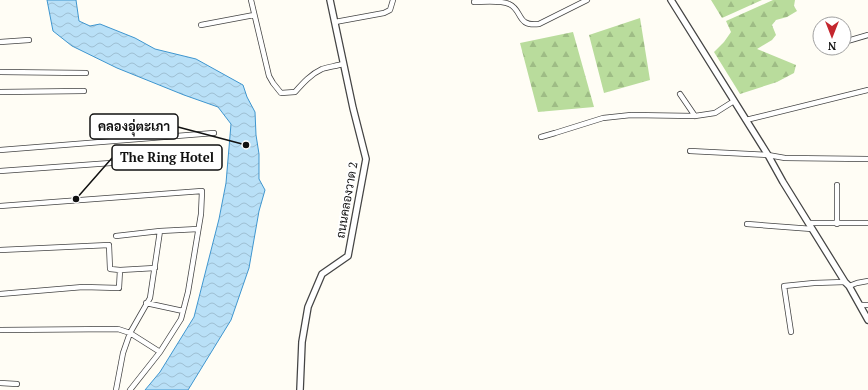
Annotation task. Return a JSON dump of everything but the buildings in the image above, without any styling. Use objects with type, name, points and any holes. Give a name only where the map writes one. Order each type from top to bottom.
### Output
[{"type":"street","points":[[251,0],[269,76],[281,93],[295,92],[305,81],[322,69],[343,64]]},
{"type":"street","name":"ถนนคลองวาด 2","points":[[300,390],[302,342],[308,307],[322,274],[348,256],[366,159],[343,64],[330,0]]},
{"type":"street","points":[[335,22],[384,13],[390,10],[393,0]]},
{"type":"street","points":[[474,2],[503,2],[511,4],[522,21],[531,24],[539,24],[586,0]]},
{"type":"street","points":[[671,0],[768,155],[868,320]]},
{"type":"street","points":[[201,24],[254,15]]},
{"type":"street","points":[[852,40],[868,35]]},
{"type":"street","points":[[0,42],[29,40]]},
{"type":"street","points":[[0,72],[86,73]]},
{"type":"street","points":[[746,120],[868,90],[868,93]]},
{"type":"street","points":[[0,92],[84,91]]},
{"type":"street","points":[[680,94],[695,116]]},
{"type":"street","points":[[541,137],[602,118],[631,115],[695,116],[715,113],[734,101]]},
{"type":"street","points":[[0,150],[214,133]]},
{"type":"street","points":[[690,151],[768,155],[785,158],[868,159]]},
{"type":"street","points":[[0,171],[208,156]]},
{"type":"street","points":[[837,185],[837,224]]},
{"type":"street","points":[[0,206],[202,190],[201,214],[188,292],[183,311],[180,319],[160,352],[130,390]]},
{"type":"street","points":[[809,223],[868,224]]},
{"type":"street","points":[[747,224],[812,229]]},
{"type":"street","points":[[116,236],[160,231],[198,229]]},
{"type":"street","points":[[116,390],[123,353],[130,333],[150,298],[160,231]]},
{"type":"street","points":[[0,250],[109,245],[110,269],[120,270],[155,268]]},
{"type":"street","points":[[0,294],[83,287],[119,288],[120,270]]},
{"type":"street","points":[[791,332],[784,286],[814,283],[847,284],[868,281]]},
{"type":"street","points":[[146,303],[183,311]]},
{"type":"street","points":[[860,305],[868,305]]},
{"type":"street","points":[[0,330],[118,329],[130,333],[160,352]]},
{"type":"street","points":[[0,383],[17,384]]},
{"type":"green space","points":[[711,0],[762,0],[722,18]]},
{"type":"green space","points":[[773,0],[795,0],[794,6],[797,11],[787,17],[776,20],[772,25],[776,35],[772,40],[757,49],[796,65],[794,73],[777,82],[740,94],[714,52],[731,32],[726,21]]},
{"type":"green space","points":[[640,18],[650,80],[604,93],[589,35]]},
{"type":"green space","points":[[573,32],[594,107],[538,112],[520,43]]},
{"type":"water","points":[[47,0],[76,0],[79,21],[90,26],[100,24],[135,38],[155,49],[196,59],[243,85],[247,97],[255,112],[259,154],[259,179],[265,190],[259,211],[249,268],[231,320],[188,390],[145,390],[160,372],[194,317],[219,219],[226,183],[231,124],[218,107],[117,68],[72,46],[53,31]]},
{"type":"place","name":"คลองอุ่ตะเภา","points":[[246,145]]},
{"type":"place","name":"The Ring Hotel","points":[[76,199]]}]
